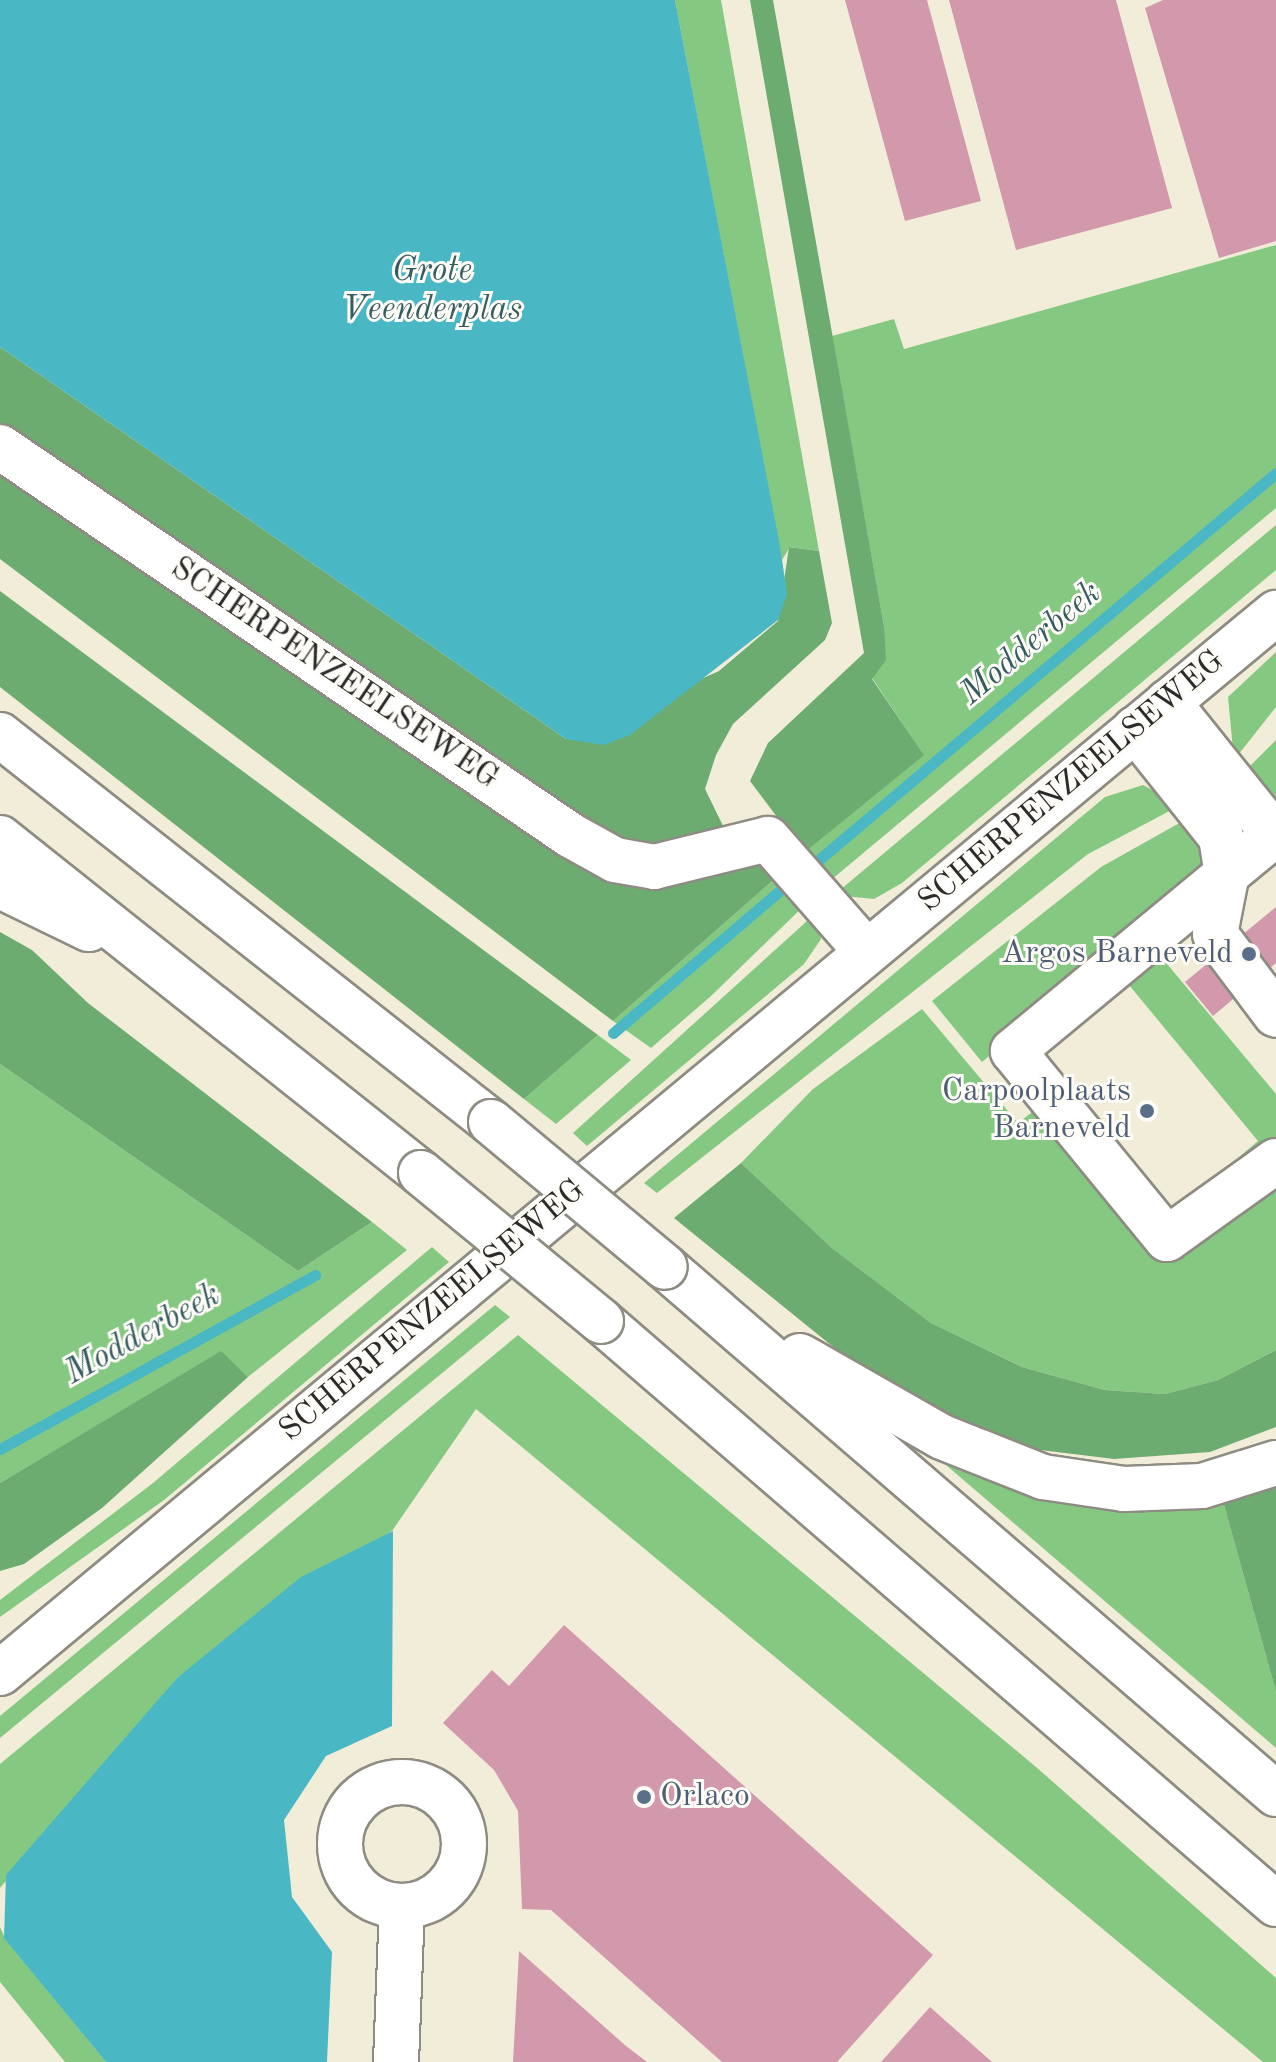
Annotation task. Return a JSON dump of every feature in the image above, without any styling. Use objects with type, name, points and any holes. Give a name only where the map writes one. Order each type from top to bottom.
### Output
[{"type":"main road","name":"SCHERPENZEELSEWEG","points":[[0,447],[581,841],[615,860],[654,867],[768,839],[867,952]]},
{"type":"main road","name":"SCHERPENZEELSEWEG","points":[[0,1673],[1276,613]]},
{"type":"main road","points":[[1168,702],[1275,836],[1013,1051],[1167,1239],[1276,1161]]},
{"type":"main road","points":[[1135,729],[1221,837],[1227,873],[1215,934],[1276,1015]]},
{"type":"main road","points":[[0,735],[491,1122],[710,1304],[1276,1794]]},
{"type":"main road","points":[[0,838],[170,969],[601,1321],[1276,1904]]},
{"type":"main road","points":[[0,886],[170,969]]},
{"type":"main road","points":[[710,1304],[942,1437],[1043,1477],[1124,1489],[1202,1486],[1276,1463]]},
{"type":"main road","points":[[396,2062],[402,1907]]},
{"type":"green space","points":[[675,0],[721,0],[819,551],[790,547],[782,560]]},
{"type":"green space","points":[[750,0],[773,0],[884,626],[886,660],[872,679],[924,755],[804,853],[750,781],[768,743],[864,653]]},
{"type":"green space","points":[[1276,245],[1276,508],[831,880],[804,853],[923,754],[872,678],[884,626],[832,336],[894,319],[904,349]]},
{"type":"green space","points":[[0,347],[566,739],[719,671],[778,621],[789,547],[819,551],[832,623],[825,640],[733,724],[716,755],[705,789],[726,832],[633,849],[574,820],[0,431]]},
{"type":"green space","points":[[0,462],[611,874],[761,861],[779,875],[613,1021],[0,559]]},
{"type":"green space","points":[[1276,525],[1276,570],[902,883],[874,899],[834,895]]},
{"type":"green space","points":[[0,591],[598,1035],[524,1099],[0,687]]},
{"type":"green space","points":[[1276,652],[1276,707],[1234,760],[1228,697]]},
{"type":"green space","points":[[1276,740],[1276,816],[1242,774]]},
{"type":"green space","points":[[1143,785],[1181,805],[1088,854],[657,1193],[644,1183],[1105,797]]},
{"type":"green space","points":[[1192,816],[1208,840],[1203,880],[982,1062],[932,1001],[1101,867]]},
{"type":"green space","points":[[779,875],[809,901],[711,996],[651,1048],[613,1021]]},
{"type":"green space","points":[[817,912],[821,939],[804,964],[587,1146],[573,1133]]},
{"type":"green space","points":[[0,932],[32,950],[88,1003],[372,1222],[298,1271],[0,1064]]},
{"type":"green space","points":[[1152,946],[1276,1094],[1276,1149],[1247,1168],[1238,1158],[1258,1141],[1129,985],[1108,1002],[1105,996]]},
{"type":"green space","points":[[922,1009],[1018,1123],[1040,1106],[1151,1240],[1276,1174],[1276,1350],[1218,1380],[1165,1394],[1105,1390],[1022,1367],[931,1323],[832,1248],[741,1163],[813,1089]]},
{"type":"green space","points":[[598,1035],[631,1060],[556,1124],[524,1099]]},
{"type":"green space","points":[[0,1064],[298,1271],[372,1222],[407,1250],[248,1377],[221,1352],[0,1483]]},
{"type":"green space","points":[[741,1163],[832,1248],[931,1323],[1022,1367],[1105,1390],[1165,1394],[1218,1380],[1276,1350],[1276,1427],[1210,1452],[1114,1459],[1024,1448],[900,1401],[674,1218]]},
{"type":"green space","points":[[432,1247],[449,1262],[164,1500],[0,1617],[0,1600],[153,1483]]},
{"type":"green space","points":[[495,1305],[510,1317],[0,1738],[0,1716]]},
{"type":"green space","points":[[518,1335],[1036,1767],[1276,1978],[1276,2062],[1263,2062],[476,1409],[392,1531],[177,1678],[0,1888],[0,1764]]},
{"type":"green space","points":[[221,1351],[248,1377],[102,1508],[24,1564],[0,1571],[0,1483]]},
{"type":"green space","points":[[932,1453],[1219,1487],[1276,1692],[1276,1748]]},
{"type":"green space","points":[[1276,1467],[1276,1692],[1219,1487]]},
{"type":"green space","points":[[0,1927],[5,1938],[106,2062],[65,2062],[0,1982]]},
{"type":"water","name":"Grote Veenderplas","points":[[0,0],[675,0],[780,546],[787,594],[778,620],[630,735],[604,745],[566,739],[0,347]]},
{"type":"water","points":[[393,1531],[392,1726],[326,1756],[284,1820],[292,1897],[332,1952],[327,2062],[106,2062],[4,1938],[6,1875],[177,1678],[301,1577]]},
{"type":"building","points":[[845,0],[927,0],[981,201],[905,221]]},
{"type":"building","points":[[949,0],[1116,0],[1172,208],[1016,250]]},
{"type":"building","points":[[1163,0],[1276,0],[1276,241],[1219,258],[1145,8]]},
{"type":"building","points":[[1276,907],[1276,963],[1213,1016],[1185,982]]},
{"type":"building","points":[[564,1625],[933,1955],[837,2062],[722,2062],[551,1910],[522,1909],[518,1811],[494,1770],[443,1723],[492,1670],[509,1686]]},
{"type":"building","points":[[519,1951],[626,2046],[647,2062],[513,2062]]},
{"type":"building","points":[[930,2007],[992,2062],[881,2062]]},
{"type":"waterway","name":"Modderbeek","points":[[821,858],[1276,473]]},
{"type":"waterway","name":"Modderbeek","points":[[613,1033],[784,887]]},
{"type":"waterway","name":"Modderbeek","points":[[0,1449],[315,1275]]},
{"type":"place","name":"Argos Barneveld","points":[[1249,954]]},
{"type":"place","name":"Carpoolplaats Barneveld","points":[[1147,1111]]},
{"type":"place","name":"Orlaco","points":[[644,1797]]}]
